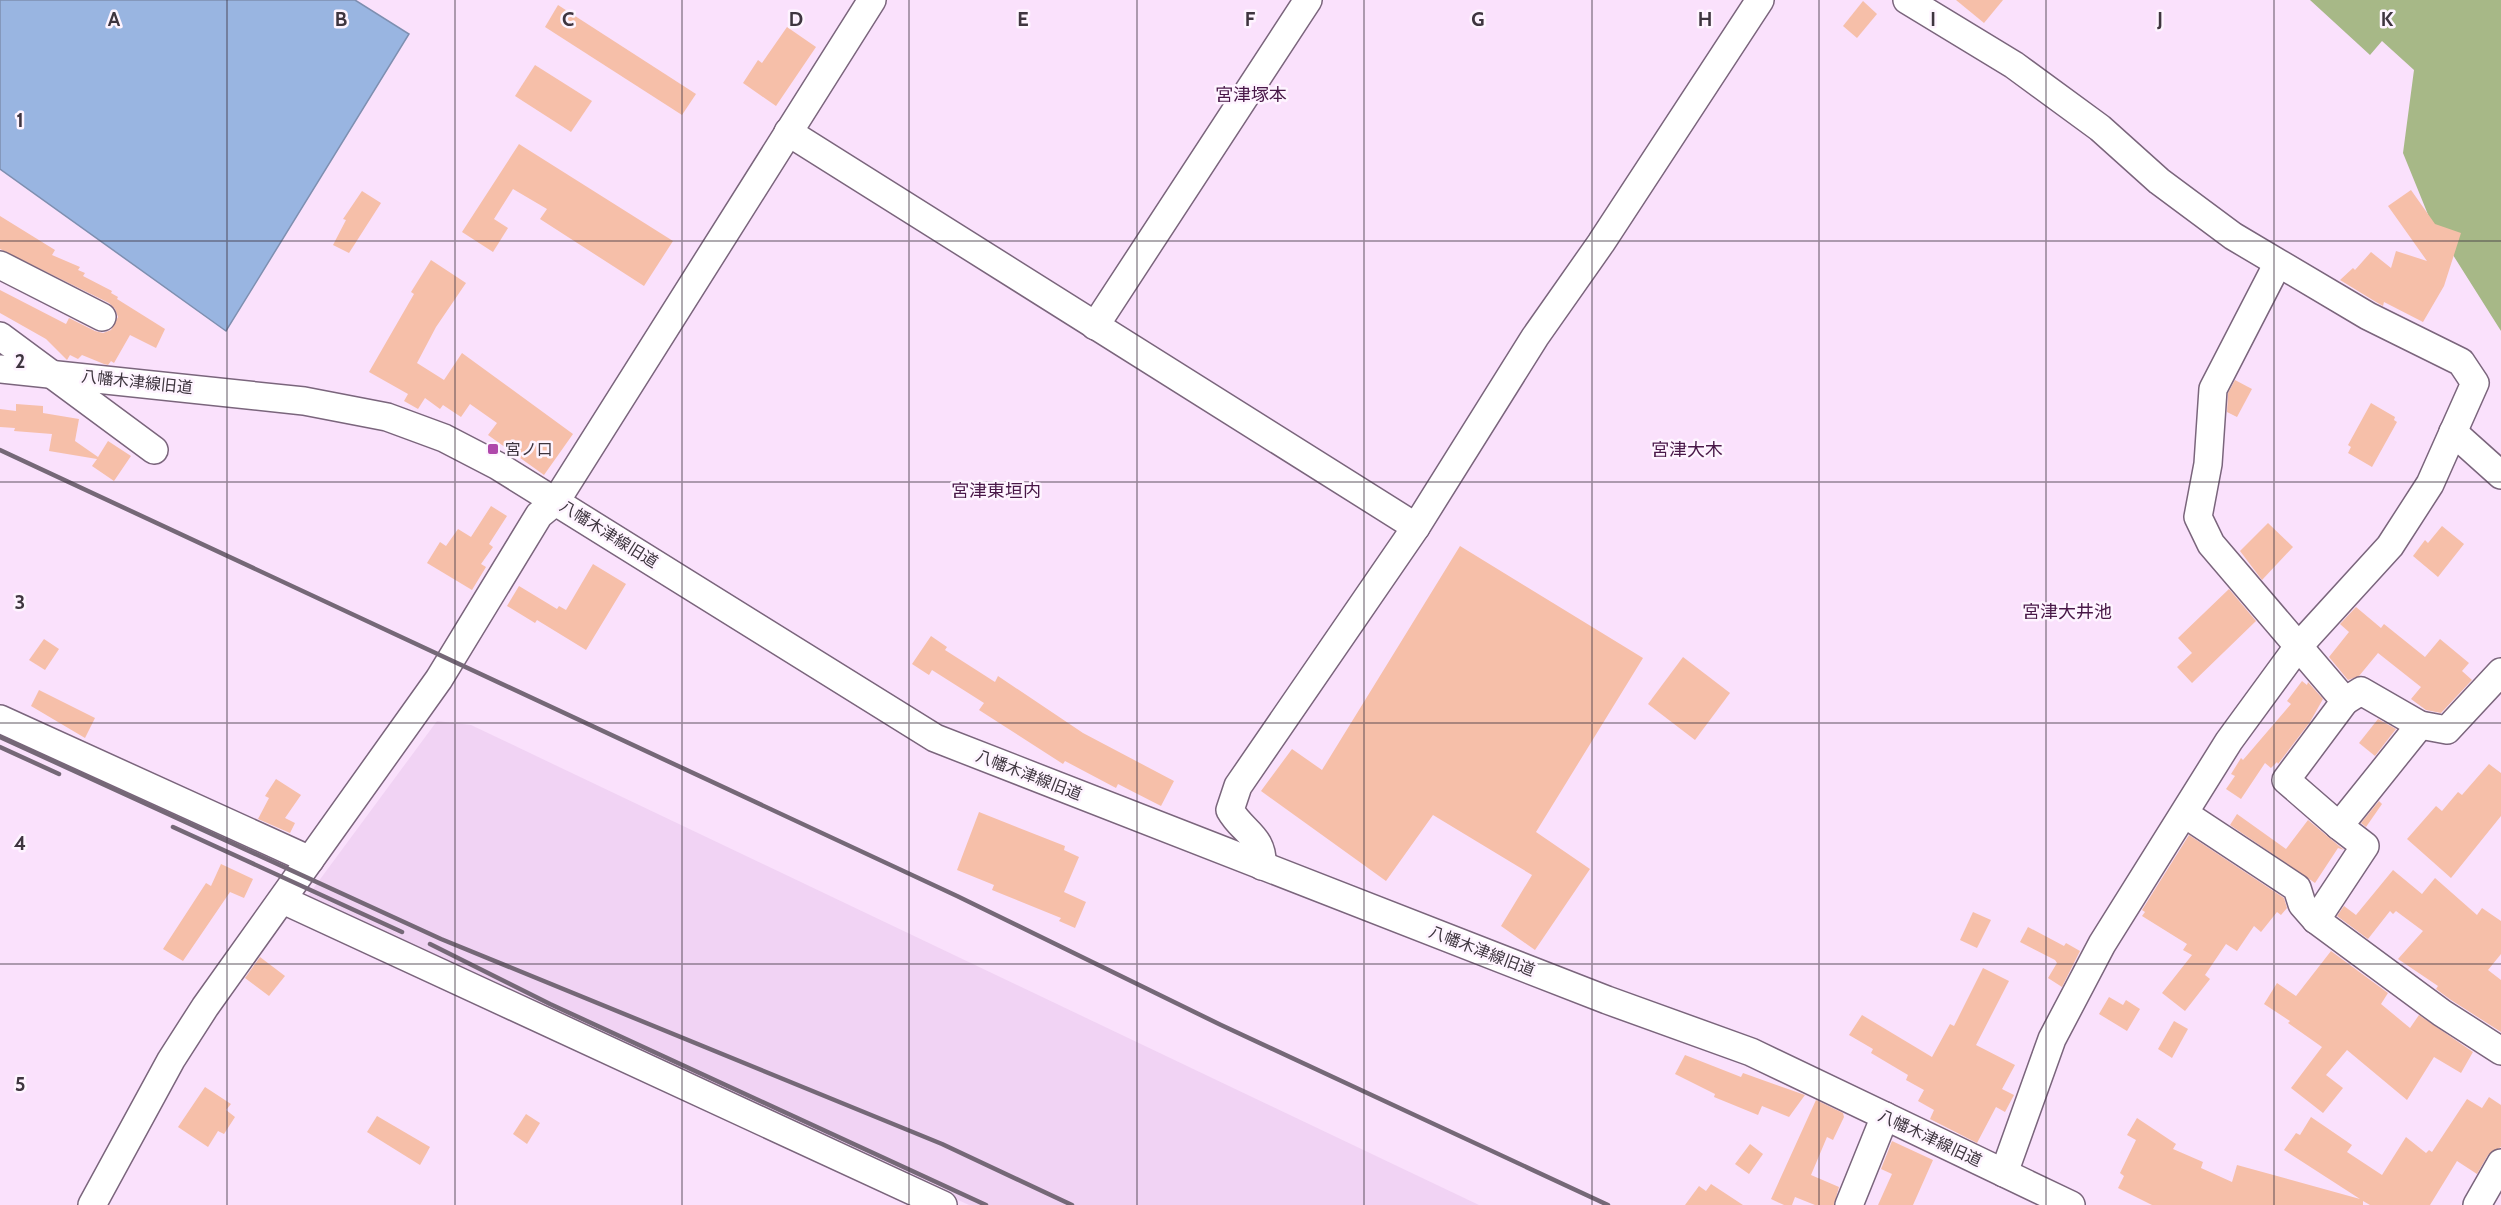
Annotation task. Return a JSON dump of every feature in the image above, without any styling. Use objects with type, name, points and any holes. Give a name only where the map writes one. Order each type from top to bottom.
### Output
[{"type":"street","points":[[92,1205],[171,1060],[439,679],[539,515],[556,501],[872,0]]},
{"type":"street","points":[[1095,327],[1308,0]]},
{"type":"street","points":[[1262,866],[1263,852],[1252,834],[1233,816],[1230,810],[1230,801],[1238,786],[1416,526],[1535,337],[1601,243],[1760,0]]},
{"type":"street","points":[[1907,0],[2014,65],[2100,128],[2159,182],[2277,264],[2368,316],[2462,362],[2475,383],[2430,484],[2390,546],[2297,648],[2229,741],[2102,944],[2052,1039],[2004,1173]]},
{"type":"street","points":[[788,132],[1095,327],[1416,526]]},
{"type":"street","points":[[2277,264],[2213,389],[2208,464],[2198,516],[2211,544],[2297,648],[2345,701]]},
{"type":"street","points":[[0,265],[102,317]]},
{"type":"street","points":[[0,336],[154,450]]},
{"type":"street","name":"八幡木津線旧道","points":[[0,369],[304,401],[387,417],[444,438],[498,466],[556,501],[935,738],[1607,1000],[1751,1052],[2071,1205]]},
{"type":"street","points":[[2453,432],[2501,475]]},
{"type":"street","points":[[2316,920],[2365,846],[2286,780],[2345,701],[2361,691],[2420,725],[2447,730],[2501,672]]},
{"type":"street","points":[[0,719],[310,860]]},
{"type":"street","points":[[2339,826],[2420,725]]},
{"type":"street","points":[[2185,814],[2296,888],[2302,904],[2316,920],[2442,1013],[2501,1051]]},
{"type":"street","points":[[283,900],[943,1205]]},
{"type":"street","points":[[1849,1205],[1884,1116]]},
{"type":"street","points":[[2477,1205],[2501,1163]]},
{"type":"shaded area","points":[[437,721],[471,725],[1479,1205],[969,1205],[304,901]]},
{"type":"green space","points":[[2310,0],[2501,0],[2501,331],[2429,217],[2403,153],[2414,70],[2382,41],[2370,55]]},
{"type":"water","points":[[0,0],[355,0],[409,34],[226,331],[0,169]]},
{"type":"building","points":[[1956,0],[2003,0],[1984,23]]},
{"type":"building","points":[[1863,1],[1877,14],[1857,38],[1843,26]]},
{"type":"building","points":[[558,5],[696,94],[682,115],[545,27]]},
{"type":"building","points":[[787,27],[816,47],[776,106],[743,83],[758,60],[762,63]]},
{"type":"building","points":[[535,65],[592,101],[571,132],[515,96]]},
{"type":"building","points":[[519,144],[673,241],[644,286],[540,219],[547,209],[513,189],[494,219],[508,228],[493,252],[462,232]]},
{"type":"building","points":[[2411,190],[2435,224],[2461,233],[2444,286],[2423,322],[2384,302],[2383,306],[2340,280],[2353,268],[2355,270],[2371,252],[2391,268],[2396,251],[2427,261],[2388,206]]},
{"type":"building","points":[[362,191],[381,203],[349,253],[333,245],[346,220],[343,219]]},
{"type":"building","points":[[0,216],[55,250],[52,255],[80,267],[78,270],[85,273],[83,276],[112,291],[111,293],[118,297],[117,299],[165,329],[156,348],[130,335],[114,363],[111,361],[108,365],[104,364],[82,355],[78,359],[70,355],[67,360],[46,339],[0,313],[0,290],[66,324],[69,318],[103,333],[111,330],[118,317],[115,309],[109,303],[0,249]]},
{"type":"building","points":[[431,260],[466,283],[436,327],[417,363],[444,380],[462,353],[573,434],[544,475],[488,435],[497,423],[470,404],[461,417],[443,405],[440,409],[425,398],[418,409],[404,401],[408,394],[369,372],[414,294],[411,292]]},
{"type":"building","points":[[2235,380],[2252,389],[2237,417],[2227,412],[2228,393]]},
{"type":"building","points":[[2371,403],[2395,417],[2394,420],[2397,422],[2372,467],[2348,453],[2351,447],[2348,445]]},
{"type":"building","points":[[16,404],[43,406],[43,413],[79,419],[75,441],[98,457],[108,441],[131,456],[114,481],[92,466],[97,459],[49,451],[52,434],[14,431],[15,428],[0,427],[0,409],[16,411]]},
{"type":"building","points":[[491,506],[507,516],[489,544],[493,547],[481,564],[486,567],[472,590],[427,563],[440,542],[446,546],[458,529],[471,537]]},
{"type":"building","points":[[2268,523],[2293,547],[2262,580],[2240,551]]},
{"type":"building","points":[[2442,526],[2464,544],[2438,577],[2413,556],[2425,540],[2428,543]]},
{"type":"building","points":[[1460,546],[1643,658],[1536,832],[1590,869],[1535,950],[1501,926],[1532,875],[1433,815],[1386,881],[1261,791],[1292,749],[1322,770]]},
{"type":"building","points":[[593,564],[626,584],[586,650],[537,620],[535,623],[507,606],[519,586],[557,609],[559,606],[566,610]]},
{"type":"building","points":[[2229,589],[2256,621],[2192,683],[2177,667],[2192,653],[2178,638]]},
{"type":"building","points":[[2356,607],[2381,628],[2384,624],[2425,657],[2440,639],[2469,663],[2462,671],[2472,680],[2441,713],[2426,710],[2411,699],[2421,687],[2378,653],[2359,676],[2348,680],[2329,657],[2349,632],[2340,624]]},
{"type":"building","points":[[931,636],[947,647],[945,650],[995,682],[998,676],[1083,733],[1174,781],[1161,806],[1118,784],[1116,788],[1065,761],[1063,764],[979,710],[984,703],[932,670],[929,675],[912,664]]},
{"type":"building","points":[[44,639],[59,649],[45,670],[29,660]]},
{"type":"building","points":[[1683,657],[1730,693],[1695,740],[1648,704]]},
{"type":"building","points":[[2302,681],[2307,685],[2308,682],[2323,699],[2310,722],[2278,764],[2277,762],[2271,768],[2265,763],[2241,799],[2226,789],[2235,776],[2231,774],[2241,758],[2243,760],[2291,704],[2287,701]]},
{"type":"building","points":[[39,690],[95,718],[85,738],[31,706]]},
{"type":"building","points":[[2378,719],[2396,729],[2375,756],[2359,743]]},
{"type":"building","points":[[2489,764],[2501,773],[2501,816],[2451,878],[2407,839],[2436,806],[2442,811],[2458,792],[2462,795]]},
{"type":"building","points":[[276,779],[301,795],[285,818],[295,823],[290,833],[258,819],[269,798],[265,796]]},
{"type":"building","points":[[2379,801],[2382,804],[2366,827],[2361,823]]},
{"type":"building","points":[[979,812],[1065,846],[1064,850],[1079,857],[1064,892],[1086,902],[1075,928],[1059,921],[1061,918],[992,890],[994,885],[957,870]]},
{"type":"building","points":[[2237,814],[2286,849],[2308,820],[2344,850],[2338,848],[2315,883],[2230,825]]},
{"type":"building","points":[[2189,835],[2284,898],[2287,908],[2281,915],[2277,912],[2261,932],[2254,926],[2237,951],[2226,944],[2205,975],[2210,979],[2185,1011],[2162,993],[2192,955],[2183,950],[2187,944],[2142,916],[2145,912],[2142,910]]},
{"type":"building","points":[[221,864],[253,879],[244,898],[230,892],[183,961],[163,949],[206,883],[211,886]]},
{"type":"building","points":[[2393,870],[2422,894],[2435,878],[2477,915],[2482,908],[2501,921],[2501,954],[2488,970],[2501,980],[2501,1032],[2451,1000],[2436,989],[2438,986],[2398,959],[2423,931],[2396,911],[2393,914],[2390,911],[2368,939],[2337,916],[2344,906],[2356,915]]},
{"type":"building","points":[[1973,912],[1991,920],[1977,948],[1960,940]]},
{"type":"building","points":[[2028,927],[2064,946],[2066,943],[2080,951],[2062,987],[2048,978],[2057,963],[2055,960],[2020,942]]},
{"type":"building","points":[[2331,951],[2388,993],[2381,1004],[2410,1028],[2419,1015],[2473,1052],[2461,1073],[2434,1057],[2407,1100],[2347,1050],[2326,1075],[2343,1088],[2323,1113],[2291,1088],[2322,1047],[2288,1023],[2290,1021],[2264,1004],[2277,983],[2296,996]]},
{"type":"building","points":[[260,957],[285,976],[269,996],[245,978]]},
{"type":"building","points":[[1983,968],[2009,981],[1976,1045],[2015,1065],[2002,1089],[2014,1095],[2005,1112],[1996,1107],[1977,1143],[1930,1119],[1934,1110],[1918,1101],[1924,1090],[1906,1080],[1908,1075],[1871,1053],[1873,1049],[1849,1035],[1862,1015],[1932,1057],[1950,1024],[1954,1026]]},
{"type":"building","points":[[2109,997],[2123,1005],[2126,1000],[2140,1009],[2127,1031],[2099,1014]]},
{"type":"building","points":[[2174,1021],[2188,1029],[2172,1058],[2158,1049]]},
{"type":"building","points":[[1685,1055],[1741,1077],[1743,1073],[1805,1095],[1789,1117],[1762,1106],[1758,1115],[1714,1097],[1715,1094],[1675,1074]]},
{"type":"building","points":[[205,1087],[231,1104],[226,1110],[235,1117],[224,1134],[218,1131],[208,1147],[178,1127]]},
{"type":"building","points":[[2489,1097],[2501,1105],[2501,1147],[2488,1155],[2477,1174],[2457,1161],[2430,1205],[2370,1205],[2363,1201],[2363,1205],[2152,1205],[2118,1188],[2124,1176],[2120,1173],[2136,1140],[2127,1135],[2137,1118],[2176,1144],[2173,1149],[2203,1162],[2201,1168],[2232,1182],[2237,1165],[2360,1199],[2284,1150],[2296,1133],[2300,1135],[2311,1117],[2352,1145],[2347,1152],[2382,1175],[2406,1137],[2426,1153],[2429,1150],[2432,1152],[2467,1099],[2482,1108]]},
{"type":"building","points":[[1816,1100],[1843,1113],[1844,1117],[1833,1140],[1827,1137],[1811,1175],[1839,1187],[1834,1205],[1815,1205],[1795,1197],[1792,1205],[1784,1205],[1771,1199]]},
{"type":"building","points":[[526,1114],[540,1123],[527,1144],[513,1134]]},
{"type":"building","points":[[377,1116],[430,1147],[420,1165],[367,1132]]},
{"type":"building","points":[[1892,1141],[1933,1160],[1913,1205],[1878,1205],[1892,1174],[1881,1169]]},
{"type":"building","points":[[1750,1144],[1763,1154],[1749,1174],[1735,1164]]},
{"type":"building","points":[[1711,1184],[1743,1205],[1685,1205],[1699,1186],[1706,1191]]},
{"type":"railway","points":[[0,450],[957,896],[1221,1025],[1608,1205]]},
{"type":"railway","points":[[0,737],[441,939],[942,1144],[1072,1205]]},
{"type":"railway","points":[[0,747],[59,774]]},
{"type":"railway","points":[[173,827],[402,932]]},
{"type":"railway","points":[[430,944],[550,1004],[986,1205]]},
{"type":"place","name":"宮ノ口","points":[[493,449]]},
{"type":"district","name":"宮津塚本","points":[[1251,95]]},
{"type":"district","name":"宮津大木","points":[[1687,450]]},
{"type":"district","name":"宮津東垣内","points":[[996,491]]},
{"type":"district","name":"宮津大井池","points":[[2067,612]]}]
